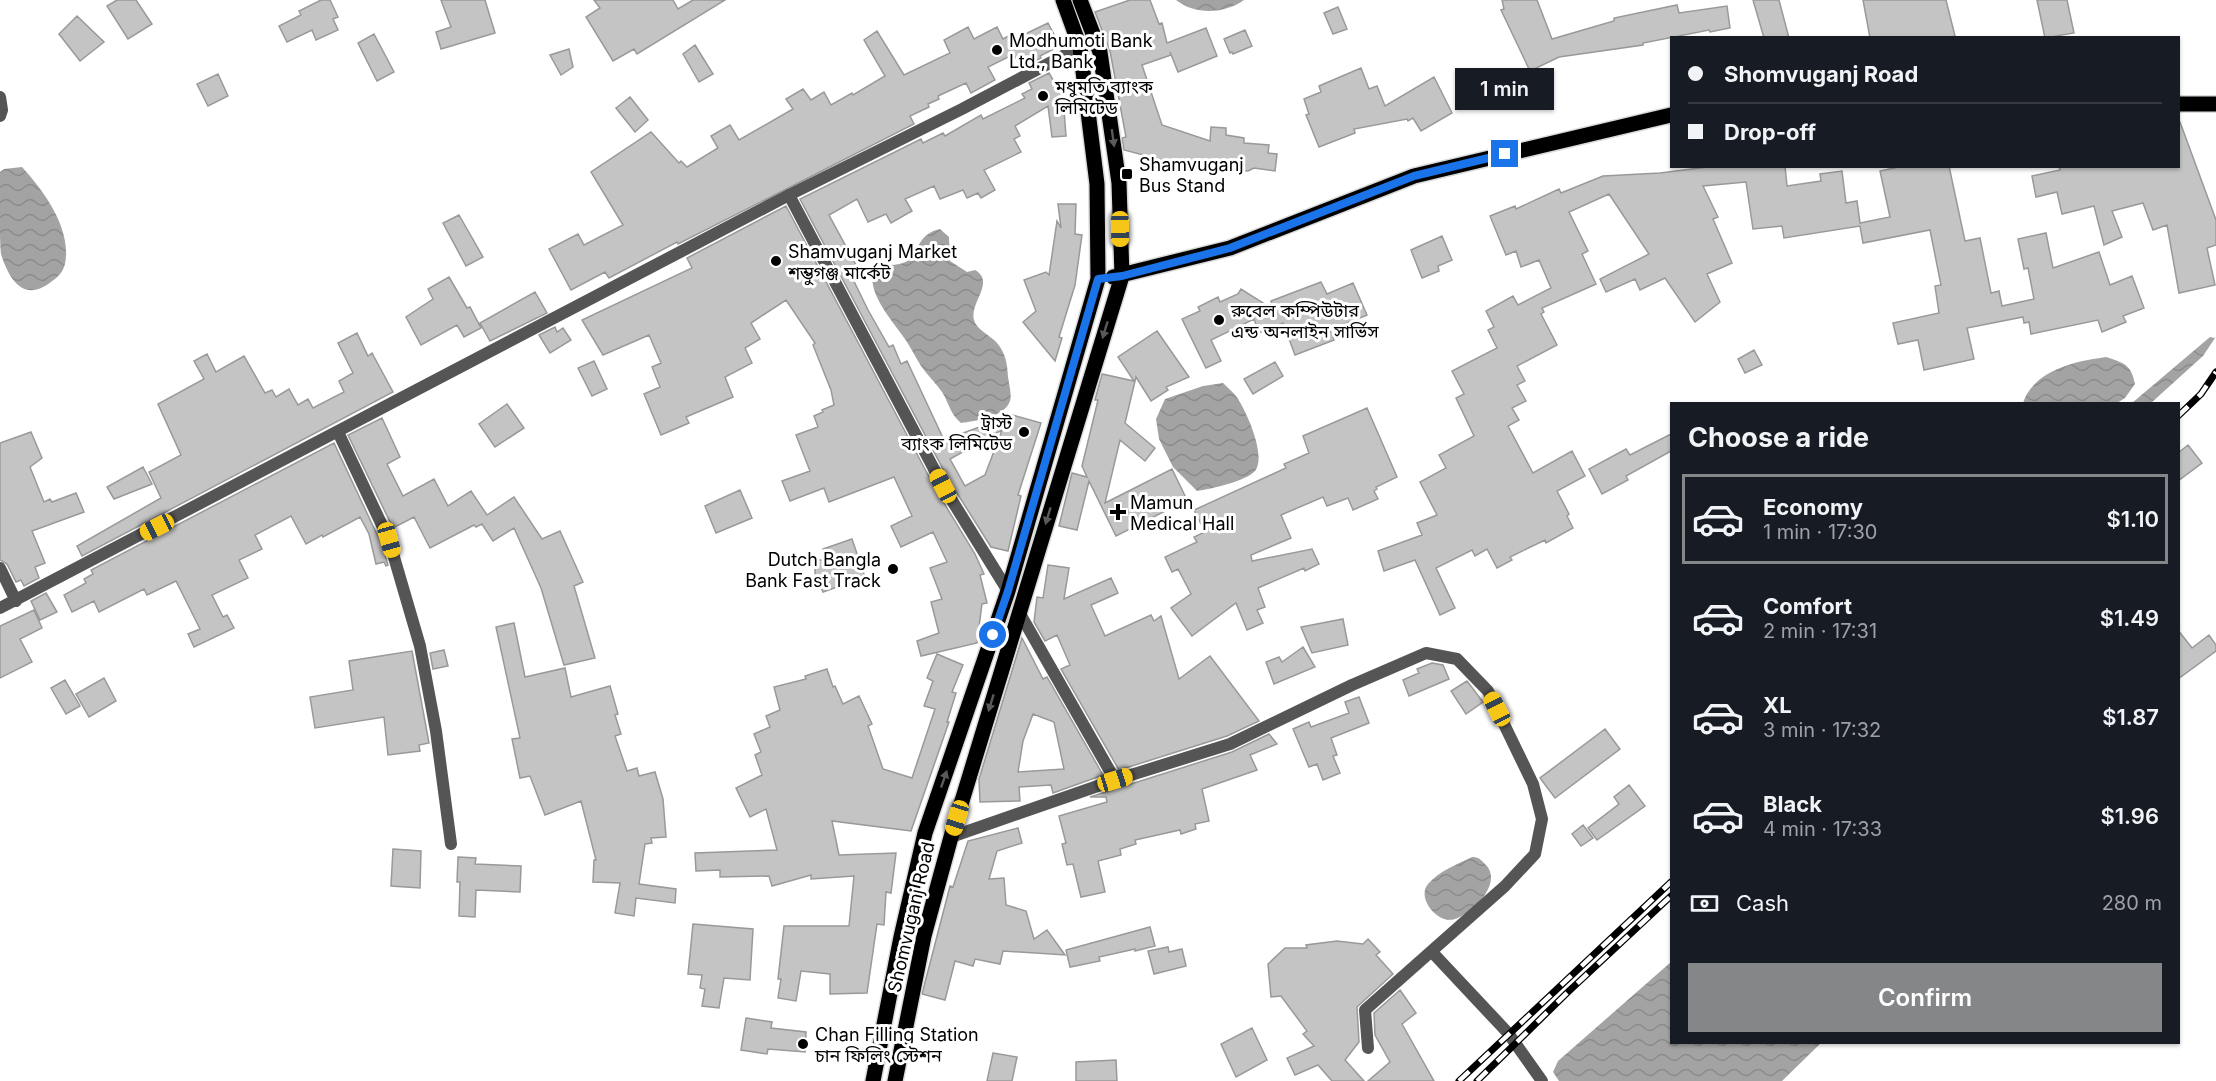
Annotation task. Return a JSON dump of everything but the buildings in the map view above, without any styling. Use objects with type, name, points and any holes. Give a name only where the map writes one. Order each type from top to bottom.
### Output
[{"type":"main road","name":"Shomvuganj Road","points":[[873,1081],[901,937],[925,833],[1008,591],[1098,279],[1097,184],[1080,47],[1063,0]]},
{"type":"main road","name":"Shomvuganj Road","points":[[895,1081],[924,936],[951,837],[1122,276],[1119,183],[1100,52],[1080,0]]},
{"type":"main road","points":[[2180,104],[2216,104]]},
{"type":"main road","points":[[1098,279],[1122,276],[1230,248],[1414,176],[1670,115]]},
{"type":"street","points":[[0,609],[789,195],[1080,47]]},
{"type":"street","points":[[0,97],[2,110],[0,116]]},
{"type":"street","points":[[789,195],[943,486],[1008,591]]},
{"type":"street","points":[[338,432],[389,540],[420,646],[436,731],[451,844]]},
{"type":"street","points":[[0,568],[15,601]]},
{"type":"street","points":[[1019,612],[1115,780]]},
{"type":"street","points":[[951,837],[1115,780],[1230,744],[1352,685],[1426,654],[1457,659],[1488,691],[1533,784],[1542,819],[1534,854],[1505,886],[1365,1010],[1368,1048]]},
{"type":"street","points":[[1432,952],[1508,1033],[1542,1081]]},
{"type":"water","points":[[1176,0],[1244,0],[1228,8],[1210,11],[1192,8]]},
{"type":"water","points":[[22,167],[39,187],[54,211],[64,237],[66,251],[65,264],[60,274],[41,288],[33,290],[19,286],[13,280],[1,254],[0,172],[4,169]]},
{"type":"water","points":[[940,229],[949,237],[950,261],[967,272],[975,270],[981,275],[983,287],[973,313],[974,320],[1002,351],[1011,393],[1010,401],[1002,411],[989,417],[961,423],[952,412],[942,392],[921,366],[887,315],[873,284],[873,273],[877,264],[904,263],[911,258],[929,233]]},
{"type":"water","points":[[2210,337],[2215,338],[2203,356],[2152,402],[2133,402]]},
{"type":"water","points":[[2106,357],[2118,361],[2129,368],[2135,384],[2125,398],[2119,402],[2023,402],[2036,382],[2057,369],[2082,361]]},
{"type":"water","points":[[1223,383],[1236,396],[1250,422],[1257,444],[1258,464],[1255,471],[1244,478],[1197,491],[1173,467],[1159,439],[1156,419],[1165,399],[1203,386]]},
{"type":"water","points":[[1472,857],[1480,859],[1490,870],[1489,887],[1478,903],[1463,916],[1448,920],[1442,918],[1427,903],[1425,890],[1438,875]]},
{"type":"water","points":[[1670,963],[1670,1044],[1820,1044],[1782,1081],[1559,1081],[1553,1072],[1558,1061]]},
{"type":"railway","points":[[2180,414],[2201,394],[2216,372]]},
{"type":"railway","points":[[1459,1081],[1670,883]]},
{"type":"railway","points":[[1477,1081],[1670,897]]},
{"type":"place","name":"Modhumoti Bank Ltd., Bank","points":[[997,50]]},
{"type":"place","name":"মধুমতি ব্যাংক লিমিটেড","points":[[1043,96]]},
{"type":"place","name":"Shamvuganj Bus Stand","points":[[1127,174]]},
{"type":"place","name":"Shamvuganj Market শম্ভুগঞ্জ মার্কেট","points":[[776,261]]},
{"type":"place","name":"রুবেল কম্পিউটার এন্ড অনলাইন সার্ভিস","points":[[1219,320]]},
{"type":"place","name":"ট্রাস্ট ব্যাংক লিমিটেড","points":[[1024,432]]},
{"type":"place","name":"Mamun Medical Hall","points":[[1118,512]]},
{"type":"place","name":"Dutch Bangla Bank Fast Track","points":[[893,569]]},
{"type":"place","name":"Chan Filling Station চান ফিলিং স্টেশন","points":[[803,1044]]},
{"type":"route","points":[[993,635],[1008,591],[1098,279],[1122,276],[1230,248],[1414,176],[1505,154]]}]
